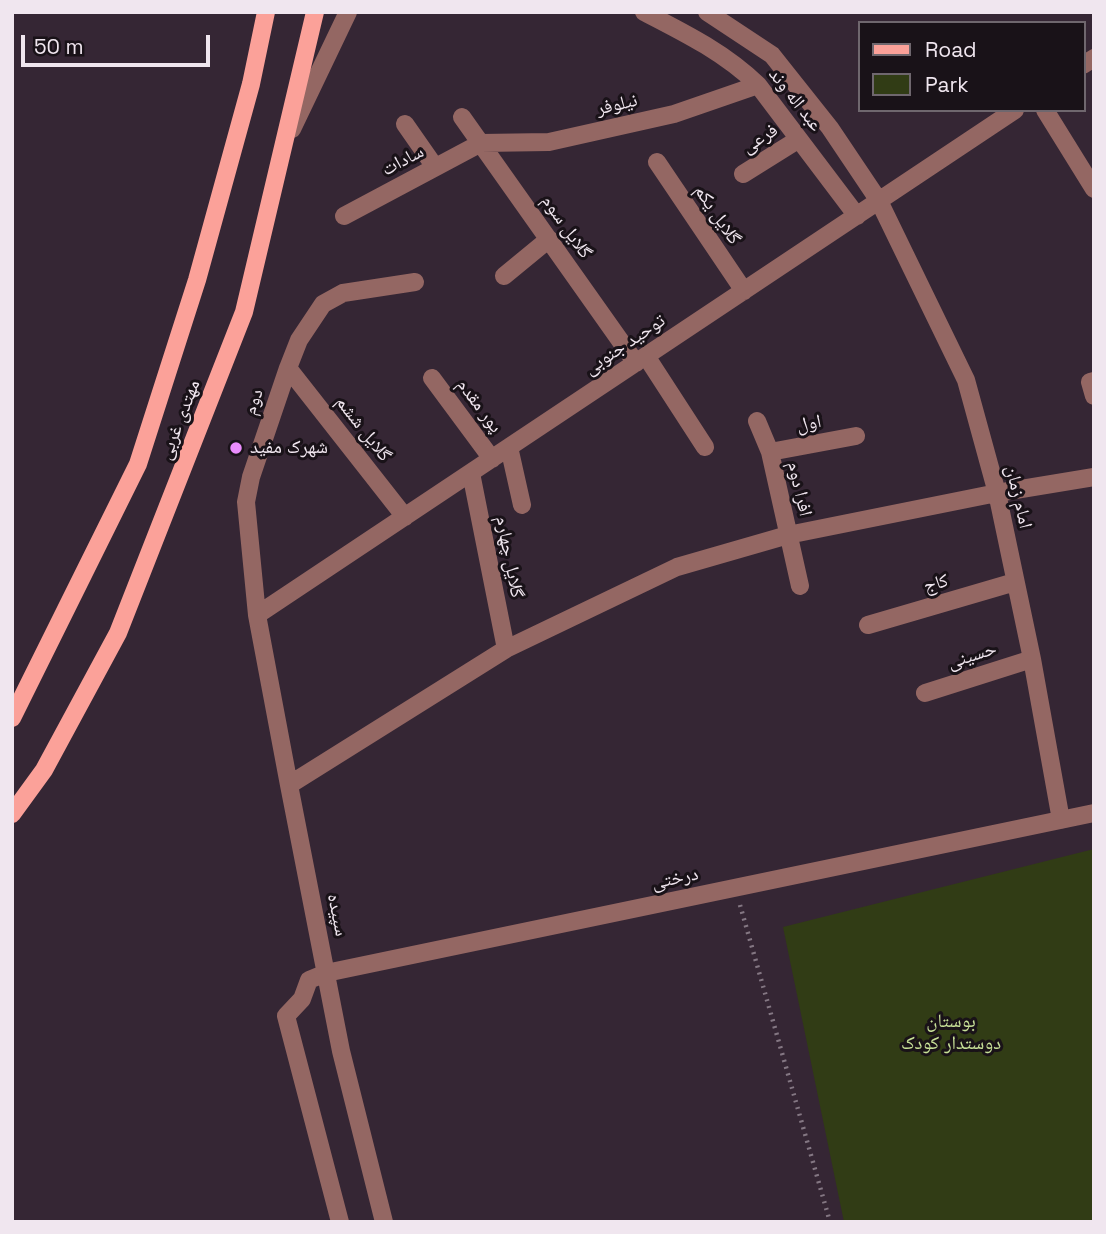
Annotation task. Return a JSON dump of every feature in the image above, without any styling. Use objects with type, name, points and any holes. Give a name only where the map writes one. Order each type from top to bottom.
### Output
[{"type":"main road","name":"مهتدی غربی","points":[[12,718],[138,464],[197,280],[251,84],[266,12]]},
{"type":"main road","name":"مهتدی غربی","points":[[12,814],[44,770],[118,633],[244,313],[315,12]]},
{"type":"street","points":[[284,145],[348,12]]},
{"type":"street","name":"عبد اله وند","points":[[644,12],[697,39],[740,67],[758,85],[857,216]]},
{"type":"street","name":"عبد اله وند","points":[[707,12],[772,55],[830,128],[879,201]]},
{"type":"street","name":"نیلوفر","points":[[481,143],[549,142],[674,114],[758,85]]},
{"type":"street","name":"توحید جنوبی","points":[[257,615],[1012,112]]},
{"type":"street","points":[[1046,112],[1094,189]]},
{"type":"street","name":"گلایل سوم","points":[[462,117],[549,239],[641,359]]},
{"type":"street","points":[[405,124],[436,167]]},
{"type":"street","name":"فرعی","points":[[743,174],[799,139]]},
{"type":"street","name":"سادات","points":[[344,216],[481,143]]},
{"type":"street","name":"گلایل یکم","points":[[657,162],[744,291]]},
{"type":"street","name":"امام زمان","points":[[879,201],[966,380],[997,493],[1032,659],[1061,820]]},
{"type":"street","points":[[504,276],[549,239]]},
{"type":"street","name":"دوم","points":[[257,615],[246,502],[251,477],[299,340],[323,304],[344,293],[415,282]]},
{"type":"street","points":[[641,359],[705,447]]},
{"type":"street","name":"گلایل ششم","points":[[288,368],[405,517]]},
{"type":"street","name":"پور مقدم","points":[[432,378],[492,459]]},
{"type":"street","points":[[1094,381],[1090,382],[1094,396]]},
{"type":"street","name":"افرا دوم","points":[[757,421],[770,452],[800,586]]},
{"type":"street","name":"اول","points":[[770,452],[856,436]]},
{"type":"street","points":[[509,447],[522,505]]},
{"type":"street","name":"گلایل چهارم","points":[[471,473],[506,649]]},
{"type":"street","points":[[289,785],[506,649],[677,567],[788,536],[997,493],[1094,477]]},
{"type":"street","name":"کاج","points":[[868,625],[1015,582]]},
{"type":"street","name":"سپیده","points":[[257,615],[341,1051],[384,1222]]},
{"type":"street","name":"حسینی","points":[[925,693],[1032,659]]},
{"type":"street","name":"درختی","points":[[326,973],[1094,813]]},
{"type":"street","points":[[326,973],[309,981],[303,999],[286,1016],[340,1222]]},
{"type":"path","points":[[735,888],[830,1222]]},
{"type":"green space","name":"بوستان دوستدار کودک","points":[[1094,849],[1094,1222],[844,1222],[783,927]]},
{"type":"place","name":"شهرک مفید","points":[[236,448]]}]
